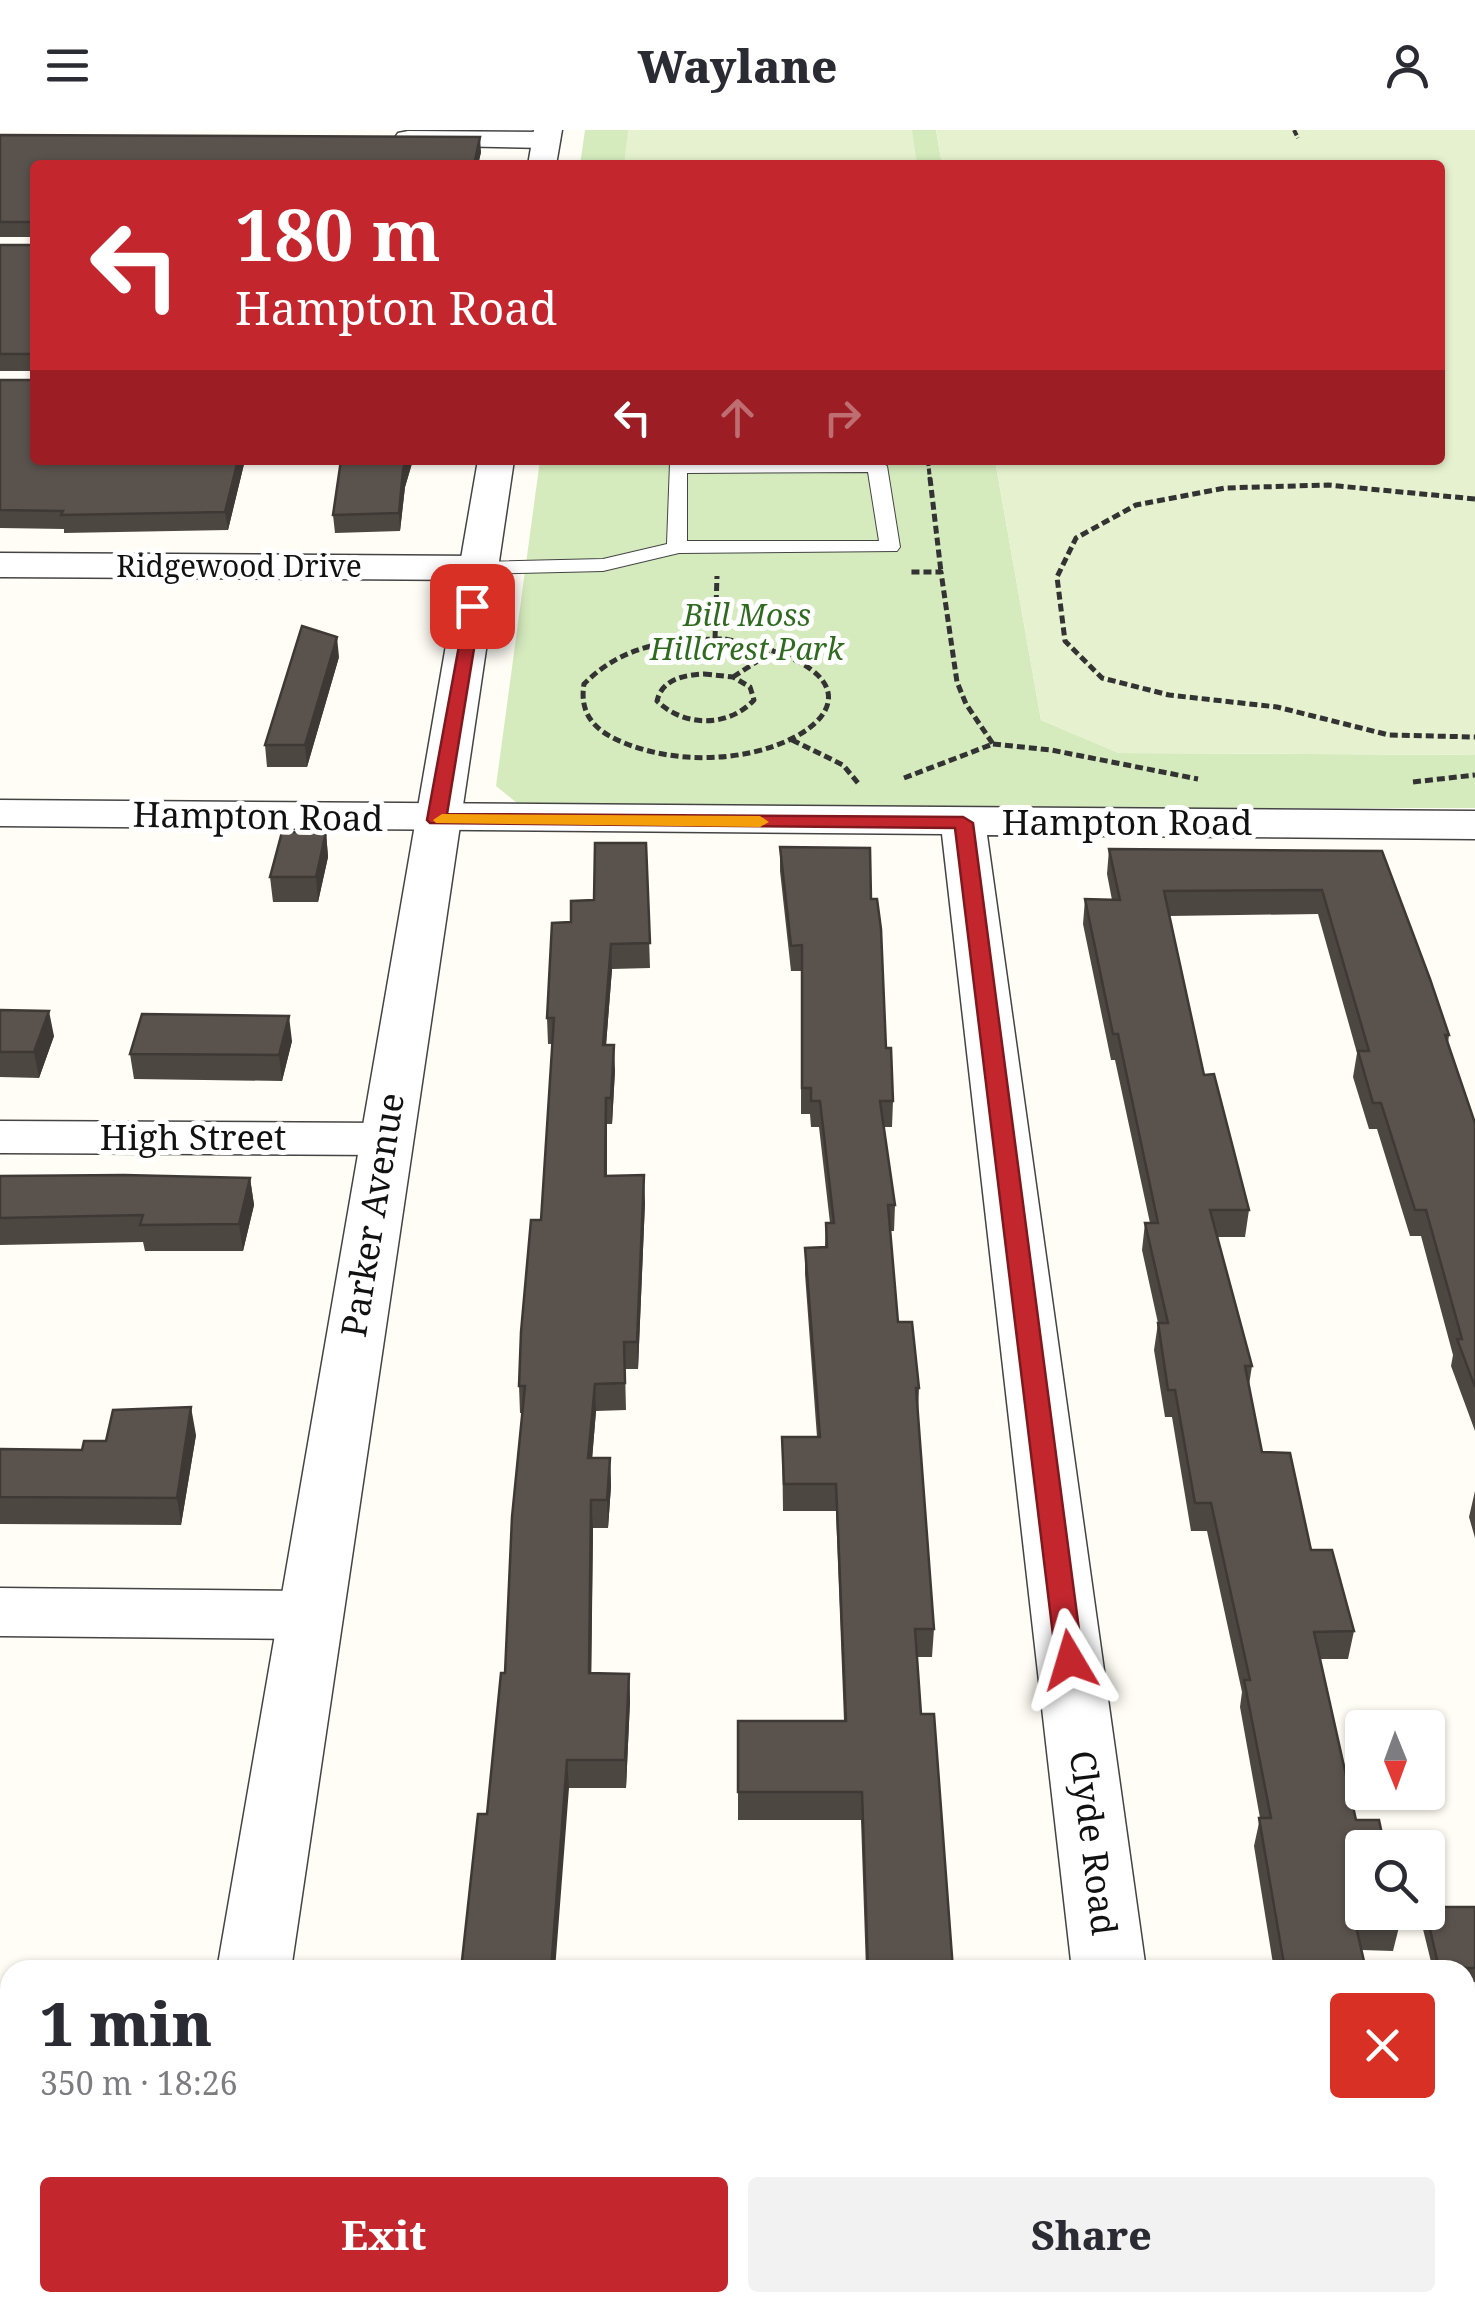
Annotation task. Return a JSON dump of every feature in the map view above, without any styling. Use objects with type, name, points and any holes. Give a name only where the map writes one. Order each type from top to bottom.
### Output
[{"type":"street","points":[[370,139],[545,145]]},
{"type":"street","name":"Parker Avenue","points":[[256,1960],[495,465]]},
{"type":"street","name":"Ridgewood Drive","points":[[0,566],[479,568]]},
{"type":"street","name":"Hampton Road","points":[[0,813],[963,823],[1459,833]]},
{"type":"street","name":"Clyde Road","points":[[963,823],[1108,1960]]},
{"type":"street","name":"High Street","points":[[0,1136],[386,1140]]},
{"type":"street","points":[[0,1612],[309,1614]]},
{"type":"lane","points":[[479,568],[598,568],[638,562],[676,547],[890,546],[876,466],[676,467],[676,547]]},
{"type":"path","points":[[1294,130],[1298,138]]},
{"type":"path","points":[[929,465],[957,682],[966,704],[993,744]]},
{"type":"path","points":[[1475,499],[1328,485],[1225,488],[1136,505],[1076,538],[1057,577],[1065,641],[1102,678],[1168,695],[1277,707],[1389,735],[1475,737]]},
{"type":"path","points":[[716,639],[717,572],[733,572]]},
{"type":"path","points":[[902,572],[942,572]]},
{"type":"path","points":[[716,639],[776,650],[807,664],[828,690],[821,719],[792,740],[732,756],[671,756],[617,741],[585,714],[584,684],[614,658],[665,642],[716,639]]},
{"type":"path","points":[[734,677],[746,683],[755,695],[748,708],[730,717],[690,719],[668,712],[657,702],[656,695],[665,684],[684,676],[710,673],[734,677],[776,650]]},
{"type":"path","points":[[792,740],[843,765],[859,785],[872,783]]},
{"type":"path","points":[[900,780],[973,748],[993,744],[1051,750],[1178,777],[1212,780]]},
{"type":"path","points":[[1459,833],[1402,785],[1475,776]]},
{"type":"green space","points":[[585,130],[936,130],[941,160],[581,160]]},
{"type":"green space","points":[[628,130],[912,130],[916,160],[625,160]]},
{"type":"green space","points":[[936,130],[1475,130],[1475,755],[1118,753],[1041,720],[996,465],[1445,465],[1445,160],[941,160]]},
{"type":"green space","name":"Bill Moss Hillcrest Park","points":[[539,465],[996,465],[1041,720],[1119,753],[1475,755],[1475,808],[523,808],[496,786]]},
{"type":"building","points":[[0,135],[480,137],[475,160],[30,160],[30,222],[0,222]]},
{"type":"building","points":[[0,245],[30,245],[30,354],[0,354]]},
{"type":"building","points":[[0,380],[30,380],[30,465],[237,465],[225,512],[61,515],[63,511],[0,510]]},
{"type":"building","points":[[340,465],[404,465],[399,513],[333,515]]},
{"type":"building","points":[[302,626],[337,637],[305,745],[265,745]]},
{"type":"building","points":[[282,832],[326,832],[316,877],[270,877]]},
{"type":"building","points":[[595,843],[646,843],[650,943],[611,944],[603,1045],[614,1045],[611,1098],[606,1098],[605,1176],[644,1175],[637,1342],[624,1342],[625,1383],[595,1384],[588,1458],[610,1458],[607,1500],[591,1500],[589,1673],[629,1674],[625,1760],[567,1760],[552,1960],[462,1960],[478,1814],[487,1814],[501,1673],[505,1673],[512,1517],[525,1386],[519,1386],[521,1332],[531,1220],[541,1220],[554,1018],[547,1018],[552,923],[571,922],[571,901],[594,900]]},
{"type":"building","points":[[780,847],[870,848],[871,899],[877,899],[881,929],[886,1048],[891,1048],[893,1101],[880,1101],[895,1205],[888,1205],[898,1322],[912,1322],[934,1629],[915,1629],[921,1714],[934,1714],[952,1960],[868,1960],[862,1792],[738,1792],[738,1721],[846,1721],[836,1484],[784,1484],[782,1437],[820,1437],[805,1248],[827,1247],[826,1223],[834,1223],[820,1101],[811,1101],[811,1088],[802,1088],[802,945],[791,946]]},
{"type":"building","points":[[1109,849],[1382,851],[1430,979],[1475,1123],[1475,1387],[1457,1339],[1462,1339],[1426,1210],[1415,1210],[1381,1103],[1373,1103],[1358,1051],[1369,1051],[1322,890],[1164,891],[1204,1075],[1214,1074],[1249,1210],[1210,1210],[1252,1366],[1245,1366],[1262,1452],[1290,1453],[1311,1550],[1332,1550],[1354,1631],[1314,1632],[1345,1771],[1345,1810],[1354,1810],[1356,1820],[1379,1820],[1381,1830],[1345,1830],[1345,1930],[1357,1930],[1364,1960],[1283,1960],[1259,1818],[1271,1818],[1244,1680],[1250,1680],[1211,1503],[1195,1503],[1175,1390],[1168,1390],[1158,1323],[1168,1323],[1145,1223],[1158,1223],[1085,899],[1120,900]]},
{"type":"building","points":[[0,1010],[49,1011],[34,1052],[0,1052]]},
{"type":"building","points":[[142,1014],[289,1016],[279,1055],[130,1054]]},
{"type":"building","points":[[0,1176],[250,1178],[239,1224],[140,1225],[143,1215],[0,1218]]},
{"type":"building","points":[[191,1407],[177,1498],[0,1497],[0,1449],[82,1450],[84,1441],[106,1441],[113,1410]]},
{"type":"building","points":[[1445,1907],[1475,1907],[1475,1960],[1437,1960],[1430,1930],[1445,1930]]},
{"type":"slow traffic","points":[[442,820],[760,822]]},
{"type":"route","points":[[472,606],[437,820],[963,823],[1070,1660]]}]
